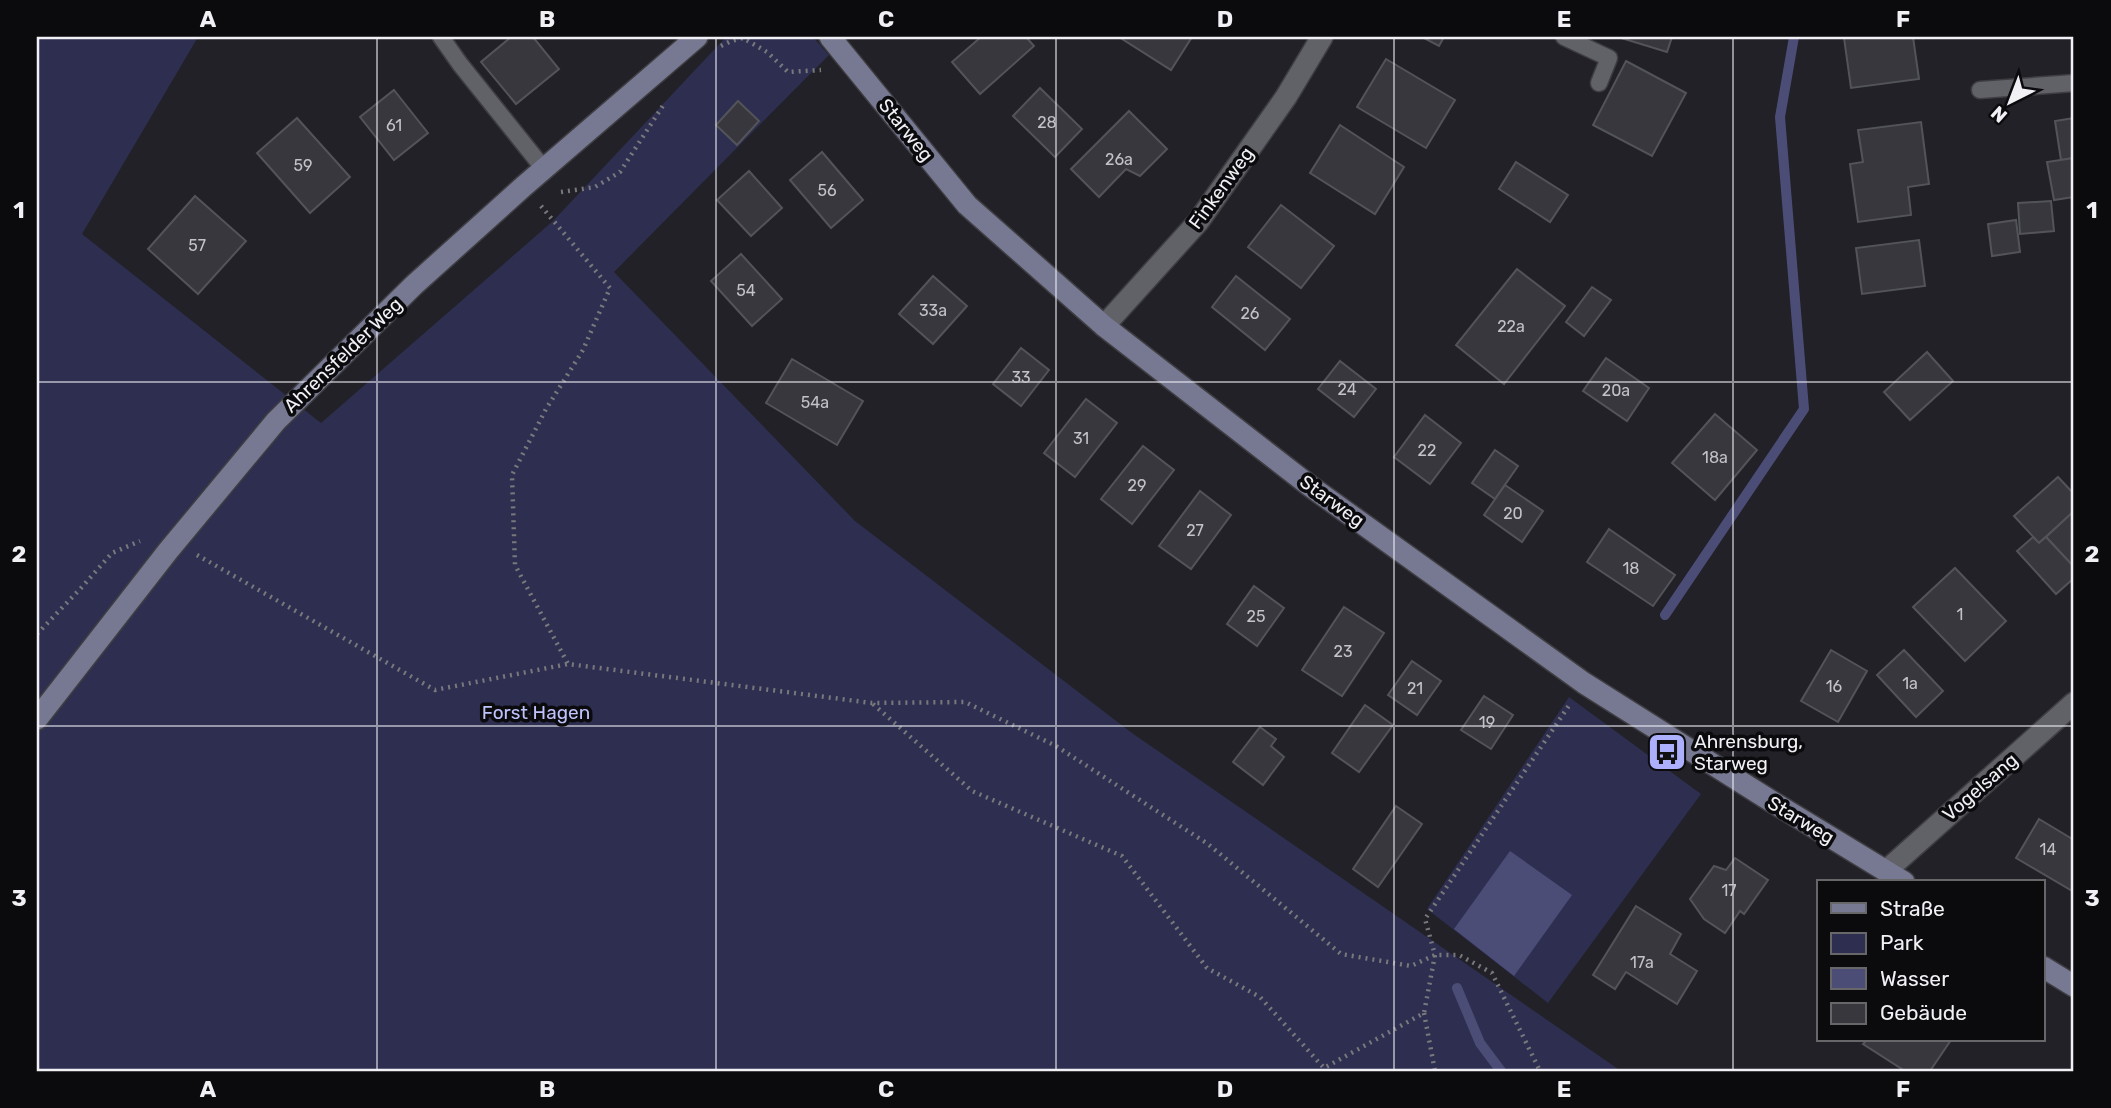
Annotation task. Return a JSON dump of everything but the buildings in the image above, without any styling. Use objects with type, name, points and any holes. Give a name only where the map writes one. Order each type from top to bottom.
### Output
[{"type":"street","name":"Starweg","points":[[830,37],[967,205],[1104,326],[1310,486],[1584,683],[1895,877]]},
{"type":"street","name":"Finkenweg","points":[[1104,326],[1198,222],[1286,97],[1322,37]]},
{"type":"street","name":"Ahrensfelder Weg","points":[[37,719],[172,547],[276,421],[414,285],[529,192],[544,169],[705,44]]},
{"type":"street","name":"Vogelsang","points":[[1895,877],[2074,703]]},
{"type":"street","points":[[2044,968],[2074,986]]},
{"type":"lane","points":[[441,37],[544,169]]},
{"type":"lane","points":[[1564,37],[1609,58],[1599,83]]},
{"type":"lane","points":[[1980,90],[2074,83]]},
{"type":"path","points":[[705,44],[743,37],[767,52],[788,72],[829,69]]},
{"type":"path","points":[[529,192],[595,187],[620,172],[666,102]]},
{"type":"path","points":[[529,192],[610,288],[583,349],[512,475],[515,565],[568,664]]},
{"type":"path","points":[[37,634],[112,553],[146,538],[172,547],[435,690],[568,664],[872,703],[965,702],[1056,746],[1208,844],[1341,954],[1411,966],[1435,955],[1459,954],[1492,973],[1540,1071]]},
{"type":"path","points":[[1434,1071],[1423,1013],[1435,955],[1425,919],[1584,683]]},
{"type":"path","points":[[872,703],[972,791],[1122,856],[1208,968],[1260,997],[1324,1068],[1423,1013]]},
{"type":"green space","name":"Forst Hagen","points":[[37,37],[198,37],[82,234],[321,423],[553,221],[726,37],[813,37],[829,55],[614,272],[855,521],[1132,733],[1621,1071],[37,1071]]},
{"type":"green space","points":[[1569,697],[1701,794],[1548,1003],[1427,909]]},
{"type":"water","points":[[1510,851],[1572,895],[1514,976],[1454,929]]},
{"type":"waterway","points":[[1665,615],[1804,409],[1780,117],[1794,37]]},
{"type":"waterway","points":[[1457,988],[1480,1043],[1501,1071]]},
{"type":"place","name":"Ahrensburg, Starweg","points":[[1667,752]]}]
